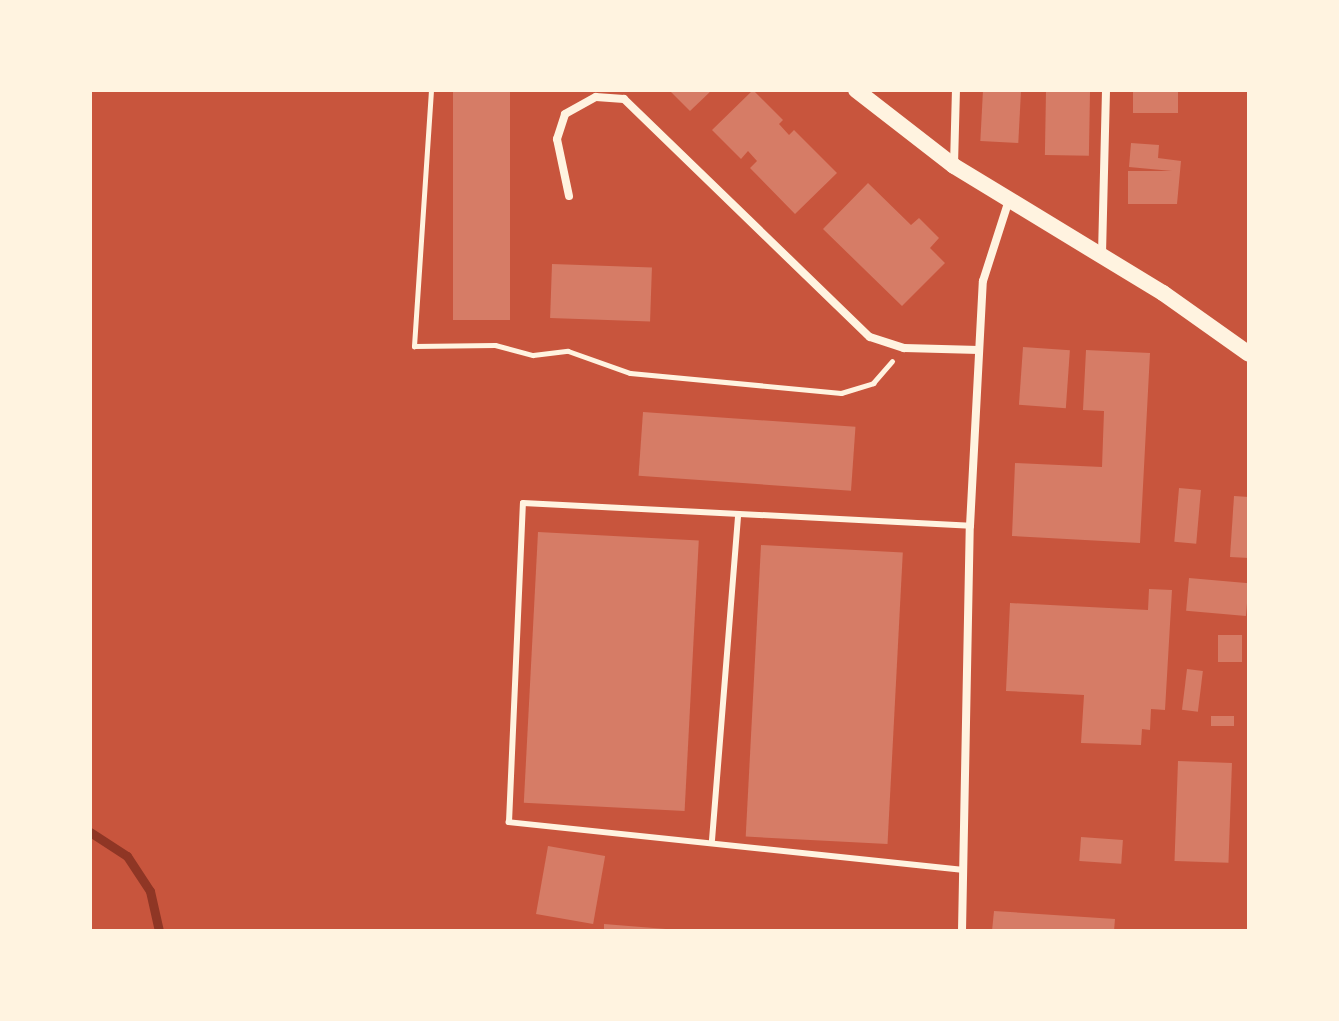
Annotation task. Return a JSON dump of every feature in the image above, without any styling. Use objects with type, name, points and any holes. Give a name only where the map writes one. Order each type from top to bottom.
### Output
[{"type":"main road","points":[[856,90],[954,166],[1102,254],[1249,354]]},
{"type":"street","points":[[954,166],[956,90]]},
{"type":"street","points":[[1102,254],[1106,90]]},
{"type":"street","points":[[569,196],[557,139],[565,114],[596,97],[624,99],[870,337],[904,348],[979,350]]},
{"type":"street","points":[[962,931],[970,526],[983,281],[1010,199]]},
{"type":"lane","points":[[965,870],[745,850],[712,840],[509,822],[523,503],[970,526]]},
{"type":"lane","points":[[712,840],[738,514]]},
{"type":"path","points":[[431,90],[414,346],[475,344],[533,355],[568,351],[630,373],[841,393],[873,383],[904,348]]},
{"type":"building","points":[[453,90],[510,90],[510,320],[453,320]]},
{"type":"building","points":[[669,90],[712,90],[690,111]]},
{"type":"building","points":[[753,90],[783,120],[779,124],[789,135],[794,130],[837,173],[795,214],[750,168],[757,161],[748,151],[741,159],[712,130]]},
{"type":"building","points":[[983,90],[1021,92],[1018,143],[980,141]]},
{"type":"building","points":[[1133,90],[1178,90],[1178,113],[1133,113]]},
{"type":"building","points":[[1046,91],[1090,92],[1089,156],[1045,155]]},
{"type":"building","points":[[1131,143],[1159,145],[1158,158],[1181,161],[1177,204],[1128,204],[1128,171],[1172,171],[1129,167]]},
{"type":"building","points":[[868,183],[911,225],[919,218],[939,238],[930,248],[945,263],[902,306],[823,229]]},
{"type":"building","points":[[552,264],[652,267],[650,321],[550,318]]},
{"type":"building","points":[[1023,347],[1070,350],[1066,408],[1019,405]]},
{"type":"building","points":[[1086,350],[1150,353],[1140,543],[1012,536],[1015,463],[1102,467],[1104,411],[1083,410]]},
{"type":"building","points":[[643,412],[855,427],[851,491],[639,476]]},
{"type":"building","points":[[1179,488],[1201,490],[1196,544],[1174,542]]},
{"type":"building","points":[[1234,496],[1249,497],[1249,558],[1230,557]]},
{"type":"building","points":[[538,532],[699,540],[685,811],[524,803]]},
{"type":"building","points":[[761,545],[903,552],[888,844],[746,837]]},
{"type":"building","points":[[1189,578],[1249,583],[1246,616],[1186,611]]},
{"type":"building","points":[[1149,589],[1172,590],[1165,710],[1151,709],[1150,730],[1142,729],[1141,745],[1081,743],[1084,695],[1006,691],[1010,603],[1148,610]]},
{"type":"building","points":[[1218,635],[1242,635],[1242,662],[1218,662]]},
{"type":"building","points":[[1187,669],[1203,671],[1198,712],[1182,710]]},
{"type":"building","points":[[1211,716],[1234,716],[1234,726],[1211,726]]},
{"type":"building","points":[[1178,761],[1232,763],[1228,863],[1175,861]]},
{"type":"building","points":[[1081,837],[1123,840],[1121,864],[1079,861]]},
{"type":"building","points":[[548,846],[605,856],[593,924],[536,914]]},
{"type":"building","points":[[994,911],[1115,919],[1114,931],[992,931]]},
{"type":"building","points":[[604,924],[666,929],[666,931],[604,931]]},
{"type":"waterway","points":[[90,832],[127,856],[150,891],[159,931]]}]
